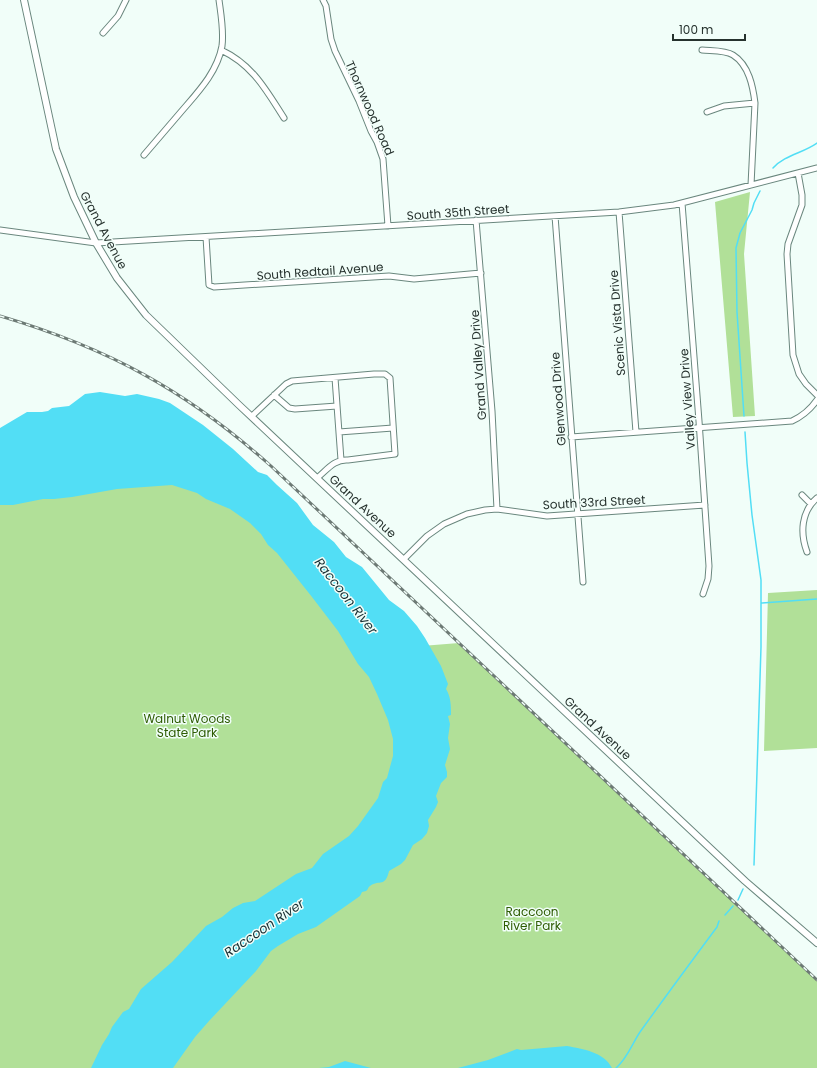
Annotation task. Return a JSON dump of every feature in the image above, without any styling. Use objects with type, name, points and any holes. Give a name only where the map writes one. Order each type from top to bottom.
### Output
[{"type":"main road","name":"Grand Avenue","points":[[24,0],[56,149],[74,197],[96,243],[117,278],[146,315],[745,881],[817,943]]},
{"type":"street","points":[[104,32],[118,16],[126,0]]},
{"type":"street","points":[[144,155],[202,88],[213,70],[221,50],[222,30],[219,0]]},
{"type":"street","name":"Thornwood Road","points":[[323,0],[326,6],[334,51],[359,101],[382,155],[388,226]]},
{"type":"street","points":[[221,50],[238,59],[252,71],[260,80],[284,118]]},
{"type":"street","points":[[702,50],[733,55],[742,63],[750,76],[754,91],[755,103],[751,185]]},
{"type":"street","points":[[707,112],[724,106],[755,103]]},
{"type":"street","name":"South 35th Street","points":[[0,230],[96,243],[619,212],[682,203],[817,168]]},
{"type":"street","points":[[798,173],[802,195],[802,205],[788,244],[787,254],[793,355],[799,374],[817,395]]},
{"type":"street","name":"Valley View Drive","points":[[682,203],[700,427],[709,566],[708,579],[703,594]]},
{"type":"street","name":"Scenic Vista Drive","points":[[619,212],[636,432]]},
{"type":"street","name":"Glenwood Drive","points":[[555,216],[583,582]]},
{"type":"street","name":"Grand Valley Drive","points":[[476,220],[492,411],[497,509]]},
{"type":"street","name":"South Redtail Avenue","points":[[206,237],[210,285],[214,287],[389,276],[414,279],[481,274]]},
{"type":"street","points":[[252,416],[286,384],[292,381],[374,374],[385,374],[390,378],[395,454],[355,460],[341,460],[317,478]]},
{"type":"street","points":[[335,378],[341,460]]},
{"type":"street","points":[[274,395],[289,408],[295,409],[337,406]]},
{"type":"street","points":[[571,437],[792,420],[801,417],[817,400]]},
{"type":"street","points":[[339,432],[393,428]]},
{"type":"street","points":[[802,495],[811,504]]},
{"type":"street","points":[[807,552],[802,530],[805,516],[811,504],[817,498]]},
{"type":"street","name":"South 33rd Street","points":[[404,559],[427,536],[444,524],[467,514],[485,510],[497,509],[546,516],[705,505]]},
{"type":"green space","points":[[750,192],[744,254],[755,416],[733,417],[715,202]]},
{"type":"green space","name":"Walnut Woods State Park","points":[[214,473],[371,658],[402,763],[393,803],[110,1068],[0,1068],[0,495]]},
{"type":"green space","points":[[817,590],[817,748],[764,751],[768,593]]},
{"type":"green space","name":"Raccoon River Park","points":[[459,643],[817,980],[817,1068],[144,1068],[187,1004],[380,871],[409,647]]},
{"type":"water","name":"Raccoon River","points":[[100,392],[125,396],[137,394],[170,403],[203,425],[233,449],[258,472],[267,475],[297,503],[313,525],[334,542],[346,557],[362,567],[389,600],[404,611],[417,626],[441,666],[448,684],[446,689],[451,705],[451,715],[448,716],[450,724],[448,738],[450,749],[445,765],[447,777],[441,783],[436,796],[438,802],[428,820],[429,826],[427,833],[422,839],[413,845],[405,860],[401,864],[389,871],[386,880],[370,886],[367,891],[362,892],[360,896],[316,927],[298,934],[271,951],[256,971],[195,1037],[173,1068],[91,1068],[112,1027],[123,1012],[129,1009],[141,989],[172,962],[206,926],[222,917],[233,908],[243,903],[255,901],[296,874],[312,868],[323,854],[349,836],[378,798],[383,782],[387,778],[393,756],[393,739],[388,720],[369,677],[358,664],[338,631],[277,553],[268,545],[261,534],[250,523],[230,509],[206,499],[197,493],[172,485],[117,489],[72,497],[43,499],[13,505],[0,505],[0,428],[27,412],[42,412],[48,411],[52,408],[69,406],[85,394]]},
{"type":"water","points":[[567,1046],[592,1052],[604,1058],[612,1068],[458,1068],[488,1060],[517,1049],[521,1050]]},
{"type":"water","points":[[345,1061],[371,1068],[319,1068],[329,1067]]},
{"type":"waterway","points":[[773,168],[783,160],[817,143]]},
{"type":"waterway","points":[[744,416],[737,312],[736,248],[740,233],[760,191]]},
{"type":"waterway","points":[[745,432],[752,515],[761,580],[761,647],[754,865]]},
{"type":"waterway","points":[[762,603],[817,599]]},
{"type":"waterway","points":[[738,900],[743,889]]},
{"type":"waterway","points":[[725,915],[733,906]]},
{"type":"waterway","points":[[616,1068],[626,1056],[640,1032],[717,927],[719,921]]},
{"type":"railway","points":[[0,316],[76,342],[111,358],[177,394],[240,439],[271,466],[817,980]]}]
